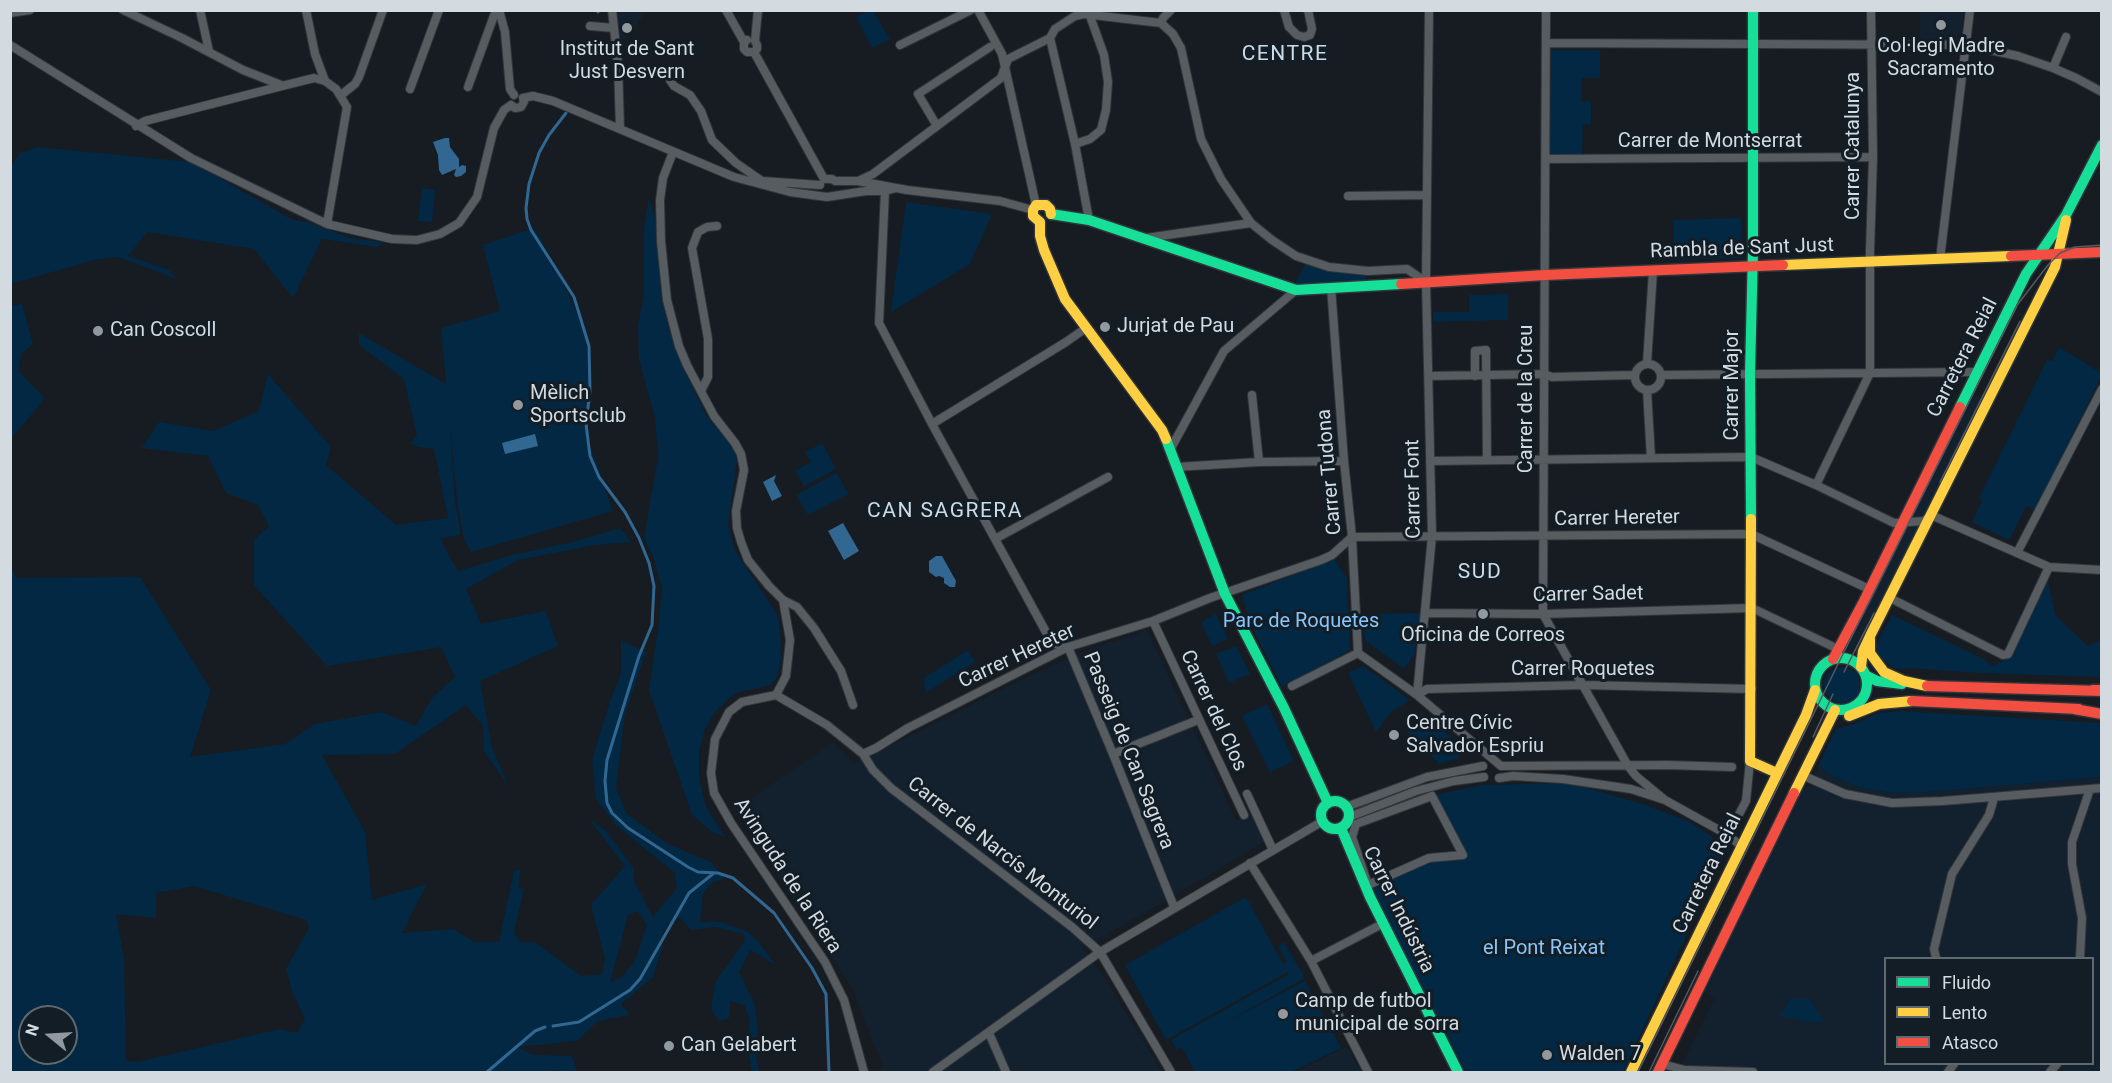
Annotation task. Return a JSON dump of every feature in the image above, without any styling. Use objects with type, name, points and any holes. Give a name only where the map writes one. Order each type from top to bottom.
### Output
[{"type":"main road","name":"Carrer Major","points":[[1750,760],[1753,10]]},
{"type":"main road","name":"Carretera Reial","points":[[1835,654],[2026,274],[2066,215],[2102,145]]},
{"type":"main road","points":[[1051,214],[1046,205],[1041,204],[1034,207],[1033,216],[1040,222],[1040,236],[1044,250],[1065,299],[1162,430],[1225,594],[1284,708],[1328,803]]},
{"type":"main road","points":[[1051,214],[1089,220],[1296,290]]},
{"type":"main road","points":[[1040,222],[1049,219],[1051,214]]},
{"type":"main road","name":"Carretera Reial","points":[[1864,672],[1863,651],[1870,636],[2055,267],[2066,215]]},
{"type":"main road","name":"Rambla de Sant Just","points":[[1296,290],[1545,275],[2102,252]]},
{"type":"main road","points":[[1870,636],[1870,653],[1878,666],[1892,676],[1927,686]]},
{"type":"main road","points":[[2099,690],[1890,684],[1877,681],[1850,660],[1835,654],[1818,673],[1815,690],[1823,704],[1835,710],[1845,710],[1862,700],[1896,698],[1912,701],[2074,709],[2102,708]]},
{"type":"main road","points":[[1862,700],[1867,691],[1864,672]]},
{"type":"main road","name":"Carretera Reial","points":[[1631,1072],[1806,715],[1815,690]]},
{"type":"main road","points":[[1827,726],[1837,719],[1879,705],[1912,701]]},
{"type":"main road","points":[[2074,709],[2102,714]]},
{"type":"main road","points":[[1660,1068],[1835,710]]},
{"type":"main road","points":[[1750,760],[1777,774]]},
{"type":"main road","points":[[1338,801],[1348,812],[1347,821],[1341,828],[1330,828],[1323,820],[1323,809],[1328,803],[1338,801]]},
{"type":"main road","name":"Carrer Indústria","points":[[1341,828],[1370,897],[1456,1072]]},
{"type":"street","points":[[10,13],[30,10]]},
{"type":"street","points":[[123,10],[243,70],[282,86]]},
{"type":"street","points":[[200,10],[209,51]]},
{"type":"street","points":[[306,10],[315,54],[325,81]]},
{"type":"street","points":[[340,94],[355,84],[359,77],[383,10]]},
{"type":"street","points":[[410,89],[439,10]]},
{"type":"street","points":[[468,87],[498,10]]},
{"type":"street","points":[[498,10],[505,32],[510,89],[514,95]]},
{"type":"street","points":[[612,10],[618,64],[620,128]]},
{"type":"street","points":[[726,10],[744,42],[744,50],[754,52]]},
{"type":"street","points":[[754,52],[757,45],[755,40],[758,10]]},
{"type":"street","points":[[900,45],[971,10]]},
{"type":"street","points":[[748,180],[858,181],[1034,207],[1002,54],[978,10]]},
{"type":"street","points":[[1163,23],[1171,10]]},
{"type":"street","points":[[1284,10],[1289,27],[1297,35],[1304,37],[1310,35],[1312,29],[1308,10]]},
{"type":"street","name":"Carrer Font","points":[[1417,695],[1432,536],[1426,282],[1429,10]]},
{"type":"street","name":"Carrer de la Creu","points":[[1546,10],[1543,614],[1628,766],[1636,776],[1665,800]]},
{"type":"street","name":"Carrer Catalunya","points":[[1816,485],[1870,373],[1873,157],[1871,10]]},
{"type":"street","points":[[1940,259],[1970,10]]},
{"type":"street","points":[[858,181],[873,174],[1001,78],[1008,59],[1050,38],[1055,29],[1076,16],[1084,14],[1090,16],[1126,15],[1163,23],[1181,48],[1201,139],[1221,179],[1251,223],[1296,256],[1329,267],[1368,271],[1407,269],[1426,282]]},
{"type":"street","points":[[1075,144],[1089,140],[1101,130],[1106,110],[1108,82],[1104,55],[1090,16]]},
{"type":"street","points":[[590,26],[614,28]]},
{"type":"street","points":[[2053,68],[2066,37]]},
{"type":"street","points":[[1050,38],[1075,144],[1089,220]]},
{"type":"street","points":[[744,42],[749,39],[755,40]]},
{"type":"street","points":[[1546,43],[1966,45],[2018,56],[2053,68],[2102,92]]},
{"type":"street","points":[[10,45],[136,126],[191,158],[327,224],[392,239],[417,240],[440,234],[459,223],[477,197],[494,128],[504,110],[511,105]]},
{"type":"street","points":[[937,126],[918,94],[990,47]]},
{"type":"street","points":[[754,52],[822,182],[822,195],[830,196]]},
{"type":"street","points":[[136,126],[145,121],[314,78],[325,81],[340,94],[347,107],[327,224]]},
{"type":"street","points":[[670,80],[674,86],[690,95],[701,111],[712,140],[736,163],[762,181]]},
{"type":"street","points":[[511,105],[510,99],[514,95],[520,95],[523,98],[533,96],[553,101],[734,177],[790,192],[830,196],[896,188]]},
{"type":"street","points":[[511,105],[515,108],[521,107],[523,98]]},
{"type":"street","points":[[673,152],[663,178],[660,200],[662,263],[667,300],[679,346],[714,416],[735,443],[743,462],[736,528],[748,560],[769,586],[783,600],[797,607],[814,628],[841,671],[853,705]]},
{"type":"street","name":"Carrer de Montserrat","points":[[1546,159],[1873,157]]},
{"type":"street","points":[[830,196],[837,189],[835,181]]},
{"type":"street","name":"Passeig de Can Sagrera","points":[[885,191],[879,323],[1052,643],[1068,647],[1174,907]]},
{"type":"street","points":[[1348,196],[1426,195]]},
{"type":"street","points":[[1141,238],[1251,223]]},
{"type":"street","points":[[701,391],[708,377],[708,339],[692,248],[698,232],[707,227],[717,226]]},
{"type":"street","points":[[1368,271],[1375,285]]},
{"type":"street","points":[[1647,363],[1653,271]]},
{"type":"street","name":"Carrer Tudona","points":[[1331,287],[1352,537],[1358,653]]},
{"type":"street","points":[[1170,450],[1224,351],[1296,290]]},
{"type":"street","points":[[932,424],[1086,328]]},
{"type":"street","points":[[1475,375],[1475,351],[1486,350],[1487,459]]},
{"type":"street","points":[[1647,363],[1657,366],[1662,375],[1658,386],[1647,390],[1638,385],[1635,375],[1639,367],[1647,363]]},
{"type":"street","points":[[1662,375],[1976,372]]},
{"type":"street","points":[[1429,376],[1635,375]]},
{"type":"street","points":[[2018,553],[2102,389]]},
{"type":"street","points":[[1647,390],[1651,458]]},
{"type":"street","points":[[1252,395],[1259,462]]},
{"type":"street","points":[[1430,461],[1751,457],[1816,485],[1888,521],[1901,523],[1924,521],[1931,515],[2049,567],[2102,570]]},
{"type":"street","points":[[1176,467],[1259,462],[1344,461]]},
{"type":"street","points":[[995,539],[1108,477]]},
{"type":"street","name":"Carrer Hereter","points":[[863,754],[908,728],[1068,647],[1153,621],[1210,598],[1332,555],[1352,537],[1751,534],[1869,589]]},
{"type":"street","points":[[1890,598],[2003,655],[2008,654],[2049,567]]},
{"type":"street","points":[[776,695],[786,676],[790,639],[783,600]]},
{"type":"street","points":[[1752,608],[1835,654]]},
{"type":"street","name":"Carrer Sadet","points":[[1425,613],[1543,614],[1752,608]]},
{"type":"street","name":"Carrer del Clos","points":[[1153,621],[1244,815]]},
{"type":"street","points":[[1292,686],[1358,653],[1417,695],[1501,765],[1732,767]]},
{"type":"street","name":"Carrer Roquetes","points":[[1417,695],[1427,689],[1583,685],[1752,689]]},
{"type":"street","name":"Carrer de Narcís Monturiol","points":[[776,695],[827,725],[863,754],[873,770],[891,788],[1072,927],[1100,952],[1171,1072]]},
{"type":"street","name":"Avinguda de la Riera","points":[[776,695],[742,702],[729,712],[715,739],[711,773],[714,793],[731,823],[825,962],[843,1000],[864,1072]]},
{"type":"street","points":[[1113,754],[1198,720]]},
{"type":"street","points":[[1484,777],[1482,770],[1485,762],[1494,760]]},
{"type":"street","name":"Carrer Major","points":[[1728,835],[1746,801],[1750,760]]},
{"type":"street","points":[[1499,778],[1501,765]]},
{"type":"street","points":[[1348,812],[1427,777],[1483,766]]},
{"type":"street","points":[[1802,775],[1845,794],[1892,803],[1994,798],[2102,788]]},
{"type":"street","points":[[1348,812],[1416,790],[1484,777],[1491,780],[1513,776],[1563,779],[1631,789],[1665,800],[1728,835],[1741,846]]},
{"type":"street","points":[[2080,957],[2082,918],[2072,864],[2072,842],[2090,789]]},
{"type":"street","points":[[1247,794],[1273,850]]},
{"type":"street","points":[[1432,796],[1463,855],[1429,858],[1368,885],[1352,837],[1356,824],[1432,796]]},
{"type":"street","points":[[1936,957],[1934,949],[1952,874],[1989,815],[1994,798]]},
{"type":"street","points":[[933,1072],[1100,952],[1323,820]]},
{"type":"street","points":[[1250,863],[1311,961],[1368,1072]]},
{"type":"street","points":[[1311,961],[1384,923]]},
{"type":"street","points":[[989,1033],[1006,1072]]},
{"type":"street","points":[[1660,1068],[1753,1072]]},
{"type":"shaded area","name":"Institut de Sant Just Desvern","points":[[615,11],[647,11],[622,45]]},
{"type":"shaded area","name":"Col·legi Madre Sacramento","points":[[1920,11],[1964,11],[1960,42],[1920,39]]},
{"type":"shaded area","points":[[449,138],[450,147],[459,159],[459,167],[466,166],[466,172],[461,176],[454,175],[456,169],[442,175],[439,170],[438,155],[433,142]]},
{"type":"shaded area","points":[[1972,393],[1984,399],[1925,516],[1909,518]]},
{"type":"shaded area","points":[[535,434],[538,446],[505,454],[502,443]]},
{"type":"shaded area","points":[[776,475],[774,481],[782,496],[772,501],[763,482]]},
{"type":"shaded area","points":[[843,523],[859,551],[844,560],[828,531]]},
{"type":"shaded area","points":[[1921,525],[1856,655],[1843,649],[1904,528]]},
{"type":"shaded area","points":[[936,556],[942,556],[956,581],[955,587],[950,587],[944,583],[944,578],[936,577],[929,572],[929,561]]},
{"type":"shaded area","points":[[1147,630],[1236,820],[1257,812],[1269,839],[1082,948],[1103,975],[1162,1072],[879,1072],[883,1065],[853,990],[735,809],[833,743],[854,764],[1020,680],[1091,649]]},
{"type":"shaded area","points":[[1819,765],[1829,774],[1858,787],[1886,792],[1915,793],[2101,777],[2101,1072],[1678,1072],[1715,998],[1701,991],[1801,787],[1811,786]]},
{"type":"shaded area","points":[[1346,1047],[1362,1072],[1296,1072]]},
{"type":"green space","points":[[867,11],[873,11],[890,39],[872,48],[856,17]]},
{"type":"green space","points":[[1551,50],[1600,50],[1600,78],[1582,78],[1581,102],[1591,101],[1591,124],[1583,125],[1582,154],[1550,156]]},
{"type":"green space","points":[[38,147],[191,162],[293,220],[308,222],[350,238],[383,242],[378,247],[322,239],[293,298],[254,249],[147,232],[128,256],[169,270],[177,279],[118,257],[94,260],[11,284],[10,168],[20,153]]},
{"type":"green space","points":[[422,188],[435,190],[432,222],[418,221]]},
{"type":"green space","points":[[649,198],[655,218],[661,291],[668,327],[684,370],[706,415],[734,449],[737,460],[728,525],[735,551],[777,614],[780,627],[781,659],[777,677],[771,685],[735,693],[715,712],[705,729],[699,751],[699,779],[706,807],[725,837],[711,831],[692,815],[649,690],[662,588],[654,559],[644,538],[658,458],[655,418],[639,359],[638,326],[644,294],[644,229]]},
{"type":"green space","points":[[906,202],[992,214],[970,264],[891,312]]},
{"type":"green space","points":[[1741,218],[1743,258],[1674,260],[1673,220]]},
{"type":"green space","points":[[534,228],[559,273],[585,331],[590,373],[587,438],[613,511],[471,552],[464,540],[457,501],[450,425],[455,503],[461,534],[440,539],[458,571],[620,528],[631,542],[595,545],[518,560],[466,589],[481,624],[546,611],[558,646],[480,681],[492,748],[509,787],[484,751],[483,726],[466,705],[395,754],[322,755],[365,832],[372,900],[427,884],[402,933],[453,929],[475,942],[499,942],[514,871],[521,869],[518,888],[524,889],[514,932],[520,942],[535,942],[581,976],[602,974],[605,958],[591,905],[625,866],[589,819],[606,831],[634,869],[633,879],[653,917],[677,888],[675,873],[617,826],[596,799],[592,760],[621,674],[621,640],[646,652],[625,713],[616,788],[626,813],[668,844],[711,862],[725,879],[713,882],[703,893],[700,922],[721,922],[748,932],[776,965],[750,950],[739,973],[755,1005],[758,1035],[754,1043],[759,1072],[752,1072],[747,1042],[750,1020],[744,1005],[730,1001],[729,1018],[719,1021],[711,1010],[715,982],[745,941],[743,934],[715,927],[691,930],[680,918],[673,919],[663,932],[662,947],[653,977],[621,1004],[630,1015],[598,1021],[577,1041],[517,1047],[534,1055],[572,1056],[577,1072],[552,1070],[551,1072],[11,1072],[10,565],[16,578],[140,577],[211,690],[190,757],[285,744],[315,724],[381,712],[416,726],[432,698],[455,677],[441,647],[327,666],[254,585],[254,540],[269,526],[258,505],[226,493],[208,456],[142,448],[159,422],[213,431],[259,411],[268,374],[331,447],[326,465],[396,525],[448,518],[434,449],[410,443],[417,436],[404,379],[359,345],[359,333],[446,384],[441,328],[500,311],[483,245]],"holes":[[[194,886],[306,920],[309,928],[286,969],[292,991],[305,1019],[297,1033],[280,1029],[137,1062],[126,1061],[124,959],[116,914],[156,918],[156,893]],[[638,911],[647,925],[634,962],[622,977],[610,982],[628,915]]]},
{"type":"green space","points":[[1306,264],[1335,272],[1365,275],[1366,282],[1294,285]]},
{"type":"green space","points":[[1508,294],[1508,320],[1433,322],[1433,312],[1469,312],[1469,295]]},
{"type":"green space","points":[[22,304],[33,344],[21,354],[19,372],[45,398],[11,439],[11,306]]},
{"type":"green space","points":[[2059,347],[2101,373],[2101,377],[2035,510],[2026,506],[2009,540],[1972,522],[1982,501],[1979,498],[2047,360],[2052,361]]},
{"type":"green space","points":[[822,443],[836,469],[804,486],[795,471],[811,462],[805,452]]},
{"type":"green space","points":[[837,473],[848,494],[808,515],[796,495]]},
{"type":"green space","name":"Parc de Roquetes","points":[[1334,559],[1347,578],[1350,650],[1282,687],[1250,623],[1242,595]]},
{"type":"green space","points":[[2048,582],[2056,616],[2088,646],[2101,640],[2101,677],[1896,669],[1878,656],[1876,646],[1892,615],[1984,659],[1992,666],[2011,657]]},
{"type":"green space","points":[[1420,613],[1414,655],[1404,669],[1365,640],[1363,624],[1365,614]]},
{"type":"green space","points":[[1216,614],[1228,639],[1212,646],[1201,622]]},
{"type":"green space","points":[[1236,646],[1250,674],[1229,683],[1216,654]]},
{"type":"green space","points":[[968,650],[975,662],[925,693],[924,678]]},
{"type":"green space","points":[[1363,666],[1410,700],[1391,712],[1376,732],[1348,673]]},
{"type":"green space","points":[[1842,667],[1855,672],[1860,685],[1855,698],[1842,703],[1829,698],[1824,685],[1829,672]]},
{"type":"green space","points":[[1267,704],[1294,761],[1270,772],[1242,716]]},
{"type":"green space","points":[[1900,711],[2101,723],[2101,777],[1915,793],[1886,792],[1858,787],[1829,774],[1819,765],[1836,729],[1880,713]]},
{"type":"green space","points":[[1421,713],[1463,746],[1459,758],[1439,764],[1424,747],[1409,737],[1408,731]]},
{"type":"green space","name":"el Pont Reixat","points":[[1570,783],[1646,805],[1690,822],[1727,847],[1623,1072],[1466,1072],[1368,885],[1429,858],[1463,855],[1432,796],[1481,785]]},
{"type":"green space","points":[[1246,897],[1283,964],[1287,962],[1278,945],[1284,942],[1305,978],[1223,1024],[1305,981],[1341,1048],[1291,1072],[1195,1072],[1182,1047],[1177,1050],[1171,1040],[1289,974],[1288,972],[1166,1040],[1125,965]]},
{"type":"green space","points":[[1790,999],[1810,999],[1824,1022],[1810,1022],[1780,1016]]},
{"type":"waterway","points":[[566,113],[539,153],[529,184],[527,219],[531,230],[574,297],[589,346],[590,391],[586,424],[590,456],[599,477],[625,512],[639,538],[649,563],[654,586],[652,625],[639,656],[607,760],[605,781],[607,803],[612,813],[628,828],[698,872],[718,873],[733,878],[774,913],[812,968],[826,994],[829,1072]]},
{"type":"waterway","points":[[553,1026],[579,1022],[630,990],[640,979],[689,893],[714,873]]},
{"type":"waterway","points":[[487,1072],[535,1031],[545,1027]]},
{"type":"tram line","points":[[1638,1072],[2018,304],[2060,253],[2075,247],[2102,245]]},
{"type":"tram line","points":[[1940,482],[2020,321]]},
{"type":"tram line","points":[[1844,672],[1874,613]]},
{"type":"tram line","points":[[1813,737],[1833,694]]},
{"type":"tram line","points":[[1649,1072],[1698,971]]},
{"type":"traffic: fast","points":[[1751,519],[1753,10]]},
{"type":"traffic: fast","points":[[1960,407],[2026,274],[2066,215],[2102,145]]},
{"type":"traffic: fast","points":[[1051,214],[1089,220],[1296,290],[1401,284]]},
{"type":"traffic: fast","points":[[1166,439],[1225,594],[1284,708],[1328,803]]},
{"type":"traffic: fast","points":[[1836,658],[1846,658],[1855,662],[1863,670],[1867,684],[1863,698],[1855,706],[1846,710],[1836,710],[1827,706],[1819,698],[1815,689],[1815,679],[1819,670],[1827,662],[1836,658]]},
{"type":"traffic: fast","points":[[1867,676],[1877,681],[1902,684]]},
{"type":"traffic: fast","points":[[1335,801],[1345,805],[1349,815],[1345,825],[1335,829],[1325,825],[1321,815],[1325,805],[1335,801]]},
{"type":"traffic: fast","points":[[1341,828],[1370,897],[1458,1072]]},
{"type":"traffic: slow","points":[[1040,222],[1033,216],[1036,205],[1046,205],[1051,214]]},
{"type":"traffic: slow","points":[[1861,667],[1863,651],[1870,636],[2055,267],[2066,220]]},
{"type":"traffic: slow","points":[[1040,222],[1040,236],[1044,250],[1065,299],[1162,430],[1166,439]]},
{"type":"traffic: slow","points":[[1783,265],[2011,256]]},
{"type":"traffic: slow","points":[[1751,519],[1750,761],[1777,773]]},
{"type":"traffic: slow","points":[[1870,639],[1870,653],[1884,672],[1904,681],[1927,686]]},
{"type":"traffic: slow","points":[[1631,1072],[1806,715],[1815,690]]},
{"type":"traffic: slow","points":[[1849,716],[1879,704],[1912,701]]},
{"type":"traffic: slow","points":[[1794,793],[1835,710]]},
{"type":"traffic: jam","points":[[2011,256],[2102,252]]},
{"type":"traffic: jam","points":[[1401,284],[1545,275],[1783,265]]},
{"type":"traffic: jam","points":[[1833,659],[1960,407]]},
{"type":"traffic: jam","points":[[1927,686],[2101,691]]},
{"type":"traffic: jam","points":[[2093,690],[2102,690]]},
{"type":"traffic: jam","points":[[1912,701],[2079,709]]},
{"type":"traffic: jam","points":[[2074,709],[2102,714]]},
{"type":"traffic: jam","points":[[1658,1072],[1794,793]]},
{"type":"place","name":"Col·legi Madre Sacramento","points":[[1941,25]]},
{"type":"place","name":"Institut de Sant Just Desvern","points":[[627,28]]},
{"type":"place","name":"Jurjat de Pau","points":[[1105,327]]},
{"type":"place","name":"Can Coscoll","points":[[98,331]]},
{"type":"place","name":"Mèlich Sportsclub","points":[[518,405]]},
{"type":"place","name":"Oficina de Correos","points":[[1483,614]]},
{"type":"place","name":"Centre Cívic Salvador Espriu","points":[[1394,735]]},
{"type":"place","name":"Camp de futbol municipal de sorra","points":[[1283,1014]]},
{"type":"place","name":"Can Gelabert","points":[[669,1046]]},
{"type":"place","name":"Walden 7","points":[[1547,1055]]},
{"type":"district","name":"CENTRE","points":[[1285,55]]},
{"type":"district","name":"CAN SAGRERA","points":[[945,512]]},
{"type":"district","name":"SUD","points":[[1480,573]]}]
